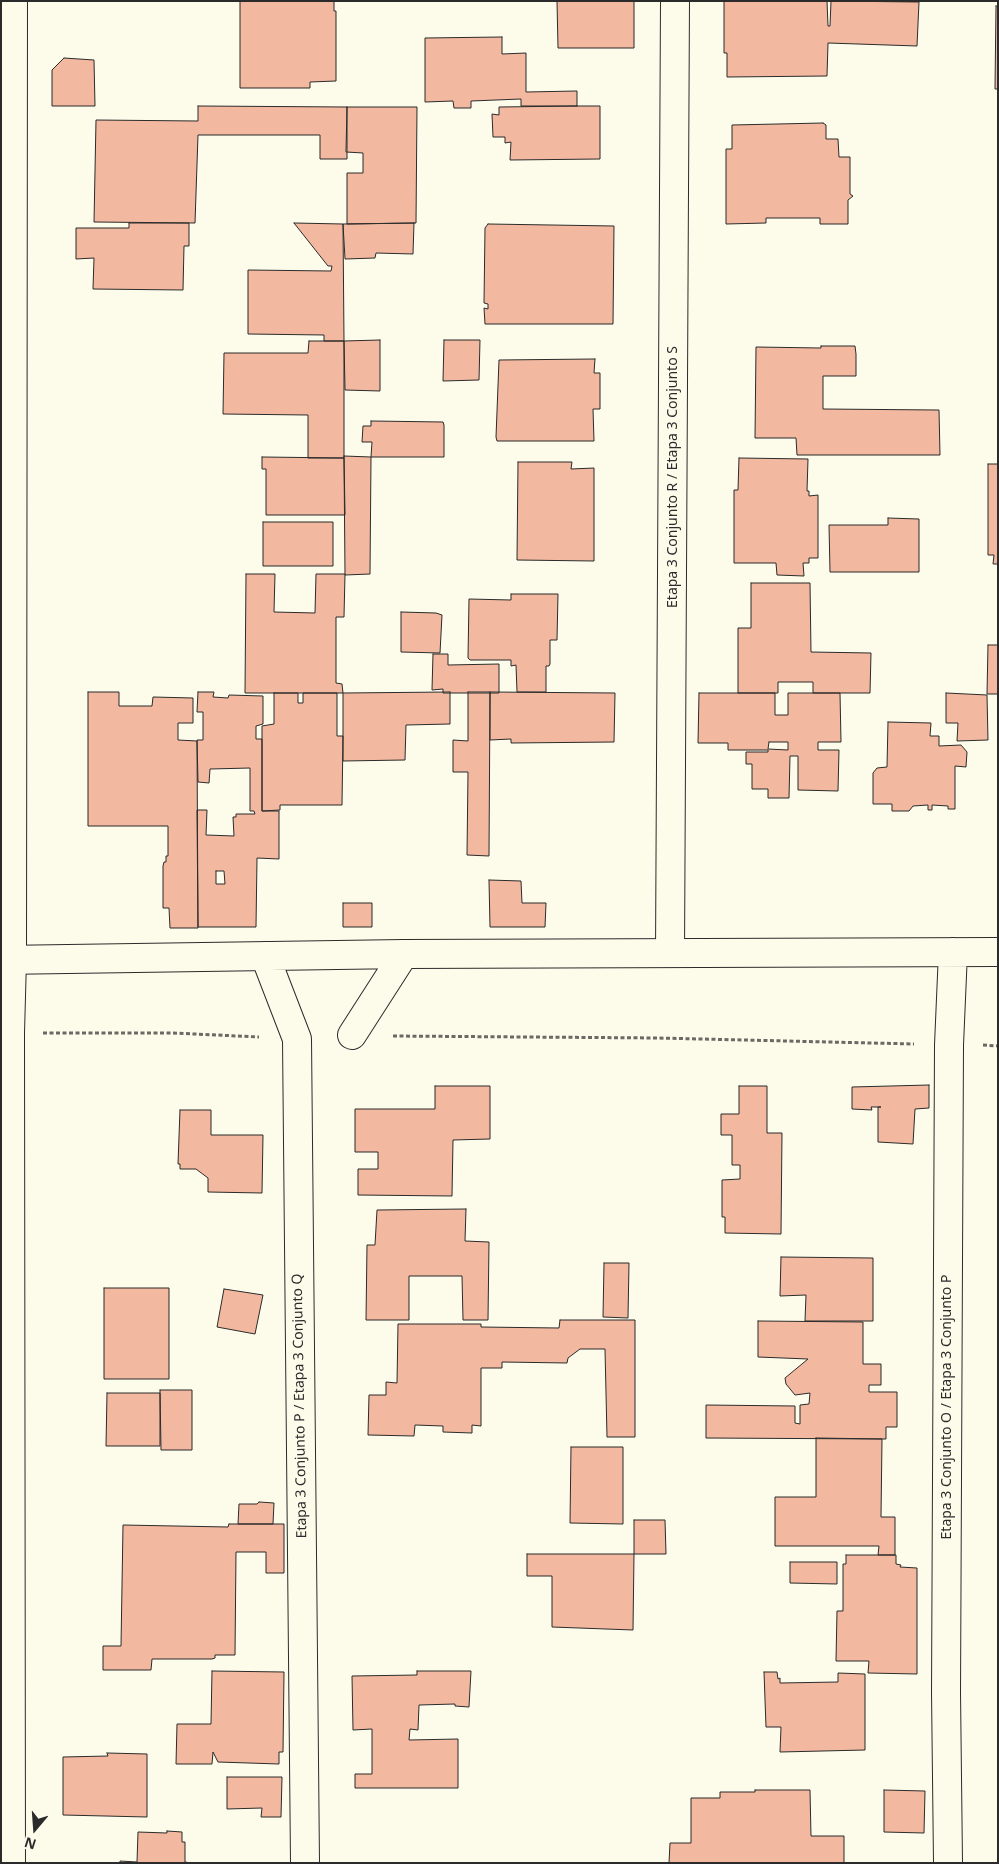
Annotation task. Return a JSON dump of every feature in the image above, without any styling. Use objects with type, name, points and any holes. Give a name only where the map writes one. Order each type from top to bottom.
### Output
[{"type":"street","points":[[11,1863],[10,1033],[7,959],[13,1]]},
{"type":"street","name":"Etapa 3 Conjunto R / Etapa 3 Conjunto S","points":[[670,953],[675,1]]},
{"type":"street","name":"Etapa 3 Conjunto O / Etapa 3 Conjunto P","points":[[948,1863],[946,1682],[949,1045],[952,952]]},
{"type":"street","points":[[7,959],[404,954],[998,952]]},
{"type":"street","points":[[352,1035],[404,954]]},
{"type":"street","name":"Etapa 3 Conjunto P / Etapa 3 Conjunto Q","points":[[266,956],[296,1039],[305,1863]]},
{"type":"path","points":[[10,1033],[174,1033],[296,1039]]},
{"type":"path","points":[[352,1035],[658,1038],[998,1046]]},
{"type":"building","points":[[240,1],[334,1],[334,11],[336,11],[336,81],[310,82],[310,88],[240,88]]},
{"type":"building","points":[[557,1],[634,1],[634,48],[558,48]]},
{"type":"building","points":[[724,1],[827,1],[828,26],[830,26],[831,1],[919,2],[917,46],[828,43],[827,76],[727,77],[727,53],[724,53]]},
{"type":"building","points":[[996,6],[998,6],[998,89],[995,89]]},
{"type":"building","points":[[502,37],[502,54],[526,53],[526,92],[577,91],[577,106],[521,106],[521,99],[471,101],[471,108],[454,108],[453,101],[425,102],[425,38]]},
{"type":"building","points":[[64,58],[94,60],[95,106],[52,106],[52,70]]},
{"type":"building","points":[[198,106],[347,107],[347,159],[320,159],[320,135],[198,135],[195,223],[94,222],[96,120],[198,121]]},
{"type":"building","points":[[600,106],[600,159],[510,160],[511,142],[505,143],[505,137],[493,137],[492,114],[499,115],[499,107]]},
{"type":"building","points":[[347,107],[417,107],[416,223],[347,224],[347,173],[363,173],[363,153],[346,152]]},
{"type":"building","points":[[823,123],[826,125],[826,139],[838,139],[839,157],[850,157],[850,194],[853,196],[848,200],[848,224],[820,224],[820,218],[766,218],[766,223],[726,224],[726,149],[732,149],[732,125]]},
{"type":"building","points":[[129,223],[189,223],[189,246],[184,246],[183,290],[93,289],[94,258],[76,259],[76,228],[129,228]]},
{"type":"building","points":[[294,223],[343,224],[344,341],[324,341],[324,335],[248,334],[248,270],[331,271],[332,266],[328,266]]},
{"type":"building","points":[[414,223],[413,254],[376,253],[375,258],[345,259],[343,224]]},
{"type":"building","points":[[488,224],[614,226],[613,324],[485,324],[484,308],[488,309],[488,304],[484,303],[485,228]]},
{"type":"building","points":[[380,340],[380,391],[345,390],[344,341]]},
{"type":"building","points":[[444,340],[480,340],[479,380],[443,381]]},
{"type":"building","points":[[309,341],[344,341],[344,458],[308,458],[308,415],[223,414],[224,353],[308,353]]},
{"type":"building","points":[[821,346],[855,346],[856,354],[856,376],[823,376],[823,409],[939,410],[940,455],[797,455],[796,438],[755,438],[756,347],[821,348]]},
{"type":"building","points":[[595,359],[594,373],[600,373],[600,409],[593,409],[594,441],[497,441],[499,360]]},
{"type":"building","points":[[371,421],[443,422],[444,457],[371,457],[372,442],[362,442],[363,426],[371,426]]},
{"type":"building","points":[[344,456],[371,457],[370,574],[345,575]]},
{"type":"building","points":[[262,457],[344,458],[345,515],[266,515],[266,469],[262,469]]},
{"type":"building","points":[[739,458],[808,459],[807,491],[809,491],[809,496],[818,495],[818,558],[809,558],[809,563],[803,563],[804,576],[777,575],[776,563],[734,563],[734,490],[738,490]]},
{"type":"building","points":[[518,462],[572,462],[571,469],[594,468],[594,561],[517,560]]},
{"type":"building","points":[[988,464],[998,464],[998,564],[993,564],[994,555],[988,555]]},
{"type":"building","points":[[888,518],[919,519],[919,572],[830,572],[829,525],[888,525]]},
{"type":"building","points":[[263,522],[333,522],[333,566],[263,566]]},
{"type":"building","points":[[246,574],[275,574],[274,612],[315,613],[316,574],[345,574],[344,617],[336,617],[336,683],[342,684],[343,693],[245,693]]},
{"type":"building","points":[[751,583],[810,583],[811,652],[871,653],[870,693],[813,693],[813,682],[778,682],[778,693],[738,693],[738,628],[751,628]]},
{"type":"building","points":[[511,594],[558,594],[557,640],[550,640],[550,664],[546,666],[546,692],[517,692],[516,665],[511,666],[511,660],[470,660],[468,658],[469,599],[511,600]]},
{"type":"building","points":[[401,612],[436,613],[442,615],[440,653],[401,652]]},
{"type":"building","points":[[988,645],[998,645],[998,694],[987,694]]},
{"type":"building","points":[[433,654],[448,654],[448,665],[499,664],[499,693],[443,693],[443,689],[432,690]]},
{"type":"building","points":[[88,692],[119,692],[119,706],[152,706],[153,697],[193,698],[193,723],[178,723],[178,740],[197,741],[198,928],[170,928],[169,908],[163,908],[163,866],[164,862],[166,862],[166,856],[168,856],[168,826],[88,826]]},
{"type":"building","points":[[198,692],[214,692],[213,697],[228,698],[229,695],[263,696],[263,724],[256,726],[256,739],[262,739],[262,811],[279,811],[279,859],[257,858],[256,927],[198,927],[197,810],[207,810],[206,835],[234,836],[233,817],[236,817],[236,814],[255,814],[254,811],[250,811],[250,768],[210,769],[209,783],[198,782],[197,740],[203,740],[203,712],[197,712]],"holes":[[[216,871],[224,871],[225,884],[216,884]]]},
{"type":"building","points":[[450,692],[450,724],[406,725],[405,760],[343,761],[343,693]]},
{"type":"building","points":[[468,692],[490,692],[489,856],[467,855],[468,772],[453,772],[453,740],[468,741]]},
{"type":"building","points":[[490,692],[615,693],[614,742],[511,743],[511,739],[490,740]]},
{"type":"building","points":[[274,693],[298,693],[298,703],[303,703],[303,693],[337,693],[337,736],[343,736],[342,805],[280,805],[280,810],[262,811],[262,726],[274,724]]},
{"type":"building","points":[[699,693],[775,693],[775,715],[788,715],[788,693],[840,693],[841,742],[818,742],[818,750],[839,750],[838,791],[798,790],[798,756],[790,756],[789,798],[768,798],[768,789],[752,789],[752,764],[746,764],[746,752],[768,752],[768,750],[728,750],[728,743],[698,743]],"holes":[[[769,742],[788,742],[788,750],[768,749]]]},
{"type":"building","points":[[946,693],[987,695],[988,740],[957,741],[958,723],[946,723]]},
{"type":"building","points":[[888,722],[931,723],[930,736],[939,736],[939,746],[961,745],[967,752],[966,767],[955,766],[955,809],[948,809],[948,806],[932,805],[932,810],[928,810],[928,805],[913,806],[909,811],[892,811],[892,804],[873,804],[873,773],[877,768],[887,767]]},
{"type":"building","points":[[489,880],[521,881],[522,903],[546,903],[545,927],[490,927]]},
{"type":"building","points":[[343,903],[372,903],[372,927],[343,927]]},
{"type":"building","points":[[929,1085],[929,1108],[915,1109],[913,1144],[878,1142],[878,1107],[871,1107],[872,1110],[852,1109],[852,1087]]},
{"type":"building","points":[[435,1086],[490,1086],[490,1139],[453,1140],[452,1196],[358,1195],[358,1169],[378,1169],[378,1152],[355,1152],[355,1109],[435,1109]]},
{"type":"building","points":[[739,1086],[767,1086],[767,1133],[782,1133],[781,1234],[725,1233],[725,1217],[722,1217],[722,1180],[740,1179],[740,1165],[732,1165],[732,1135],[721,1135],[721,1114],[739,1114]]},
{"type":"building","points":[[180,1110],[211,1110],[211,1135],[263,1135],[262,1193],[208,1192],[208,1178],[196,1169],[180,1169],[180,1164],[178,1164]]},
{"type":"building","points":[[466,1209],[465,1241],[489,1242],[488,1320],[463,1320],[462,1276],[409,1276],[409,1320],[366,1320],[367,1245],[375,1245],[377,1210]]},
{"type":"building","points":[[781,1257],[873,1258],[873,1321],[805,1321],[806,1295],[780,1296]]},
{"type":"building","points":[[604,1263],[629,1263],[628,1318],[603,1317]]},
{"type":"building","points":[[104,1288],[169,1288],[169,1379],[104,1379]]},
{"type":"building","points":[[224,1289],[263,1295],[255,1334],[217,1327]]},
{"type":"building","points":[[560,1320],[635,1320],[635,1437],[607,1437],[605,1349],[580,1349],[568,1358],[567,1363],[502,1362],[502,1368],[481,1368],[481,1426],[472,1425],[472,1433],[443,1432],[443,1426],[415,1425],[414,1436],[368,1435],[369,1395],[386,1395],[386,1382],[397,1383],[398,1324],[481,1324],[481,1327],[559,1328]]},
{"type":"building","points":[[758,1321],[863,1322],[863,1364],[881,1364],[881,1385],[869,1385],[869,1392],[897,1392],[897,1427],[886,1427],[886,1439],[706,1438],[706,1405],[795,1406],[795,1423],[800,1424],[800,1405],[809,1404],[810,1393],[795,1395],[786,1384],[785,1378],[808,1359],[758,1357]]},
{"type":"building","points":[[160,1390],[192,1390],[192,1450],[161,1450]]},
{"type":"building","points":[[107,1393],[160,1393],[160,1446],[106,1446]]},
{"type":"building","points":[[816,1438],[882,1439],[881,1517],[895,1517],[895,1555],[878,1555],[879,1546],[775,1546],[775,1497],[816,1497]]},
{"type":"building","points":[[571,1447],[623,1447],[623,1524],[570,1523]]},
{"type":"building","points":[[259,1502],[274,1503],[273,1524],[238,1524],[239,1504],[257,1504]]},
{"type":"building","points":[[634,1520],[665,1520],[666,1554],[634,1554]]},
{"type":"building","points":[[229,1524],[284,1524],[284,1573],[266,1573],[266,1552],[236,1552],[235,1655],[215,1655],[215,1658],[212,1659],[152,1659],[151,1670],[103,1670],[103,1646],[121,1646],[123,1525],[228,1527]]},
{"type":"building","points":[[527,1554],[634,1554],[633,1630],[552,1627],[552,1576],[527,1576]]},
{"type":"building","points":[[846,1555],[896,1555],[896,1564],[901,1565],[900,1567],[917,1568],[917,1674],[868,1673],[869,1661],[836,1661],[837,1611],[843,1611],[843,1564],[846,1564]]},
{"type":"building","points":[[790,1562],[837,1562],[837,1584],[790,1583]]},
{"type":"building","points":[[212,1671],[284,1672],[283,1752],[279,1752],[279,1764],[218,1762],[213,1752],[212,1764],[176,1764],[177,1724],[211,1724]]},
{"type":"building","points":[[417,1671],[471,1671],[469,1707],[455,1706],[455,1704],[419,1705],[418,1730],[410,1729],[409,1740],[458,1739],[458,1788],[355,1788],[355,1774],[372,1774],[372,1729],[353,1730],[352,1676],[417,1675]]},
{"type":"building","points":[[764,1672],[777,1672],[780,1683],[838,1682],[838,1673],[865,1674],[865,1750],[780,1752],[781,1727],[766,1727]]},
{"type":"building","points":[[107,1753],[147,1754],[147,1817],[63,1815],[63,1757],[108,1756]]},
{"type":"building","points":[[227,1777],[282,1777],[281,1817],[261,1817],[262,1808],[227,1809]]},
{"type":"building","points":[[755,1790],[810,1790],[811,1836],[844,1836],[844,1863],[669,1863],[670,1843],[691,1843],[691,1798],[720,1798],[720,1792],[755,1792]]},
{"type":"building","points":[[884,1790],[925,1791],[924,1833],[884,1832]]},
{"type":"building","points":[[167,1831],[182,1832],[182,1842],[185,1842],[185,1862],[191,1863],[120,1863],[120,1861],[137,1862],[138,1832],[167,1833]]}]
